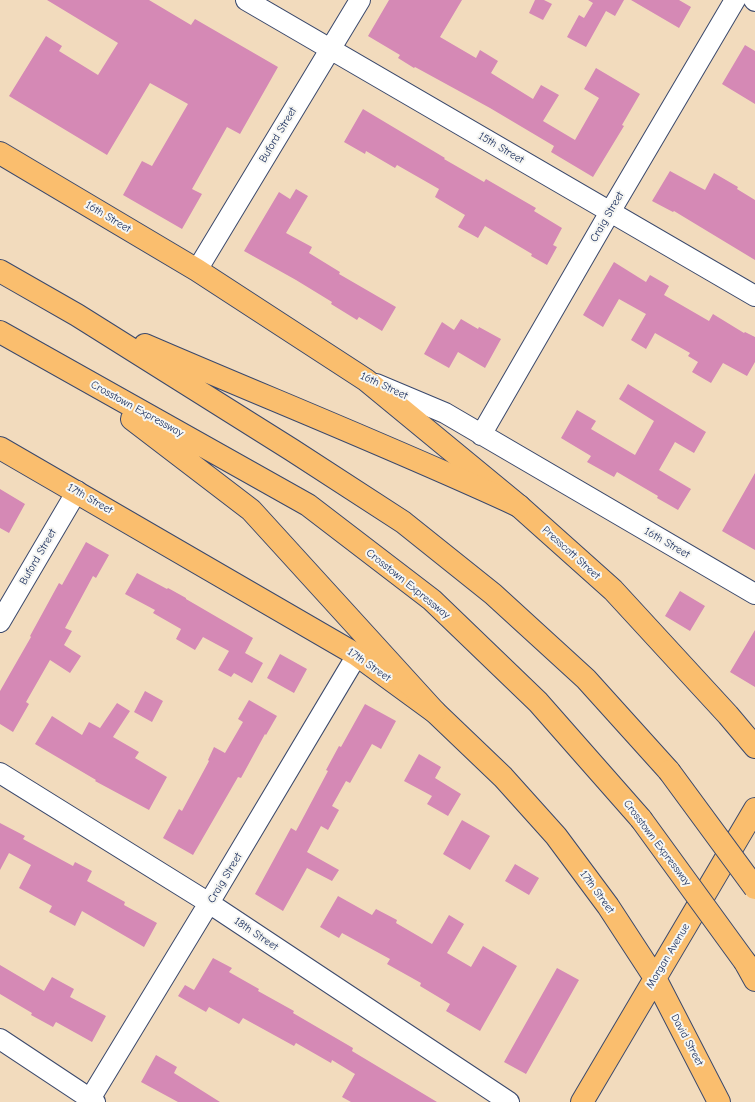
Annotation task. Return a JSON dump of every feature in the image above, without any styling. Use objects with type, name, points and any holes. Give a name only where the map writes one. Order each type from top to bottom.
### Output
[{"type":"main road","name":"16th Street","points":[[0,153],[197,270],[366,380]]},
{"type":"main road","points":[[0,270],[77,315],[404,522],[493,594],[586,679],[669,771],[755,888]]},
{"type":"main road","points":[[77,315],[229,381],[352,432],[519,506]]},
{"type":"main road","name":"Crosstown Expressway","points":[[0,332],[308,505],[432,600],[538,702],[641,819],[750,971]]},
{"type":"main road","points":[[70,372],[251,510],[435,712]]},
{"type":"main road","name":"Presscott Street","points":[[366,380],[519,506],[613,590],[728,714],[755,747]]},
{"type":"main road","name":"17th Street","points":[[0,448],[357,656],[435,712],[503,777],[556,836],[608,906],[655,978]]},
{"type":"main road","name":"Morgan Avenue","points":[[582,1102],[755,809]]},
{"type":"main road","name":"David Street","points":[[655,978],[719,1102]]},
{"type":"street","name":"15th Street","points":[[246,0],[332,48],[755,296]]},
{"type":"street","name":"Buford Street","points":[[197,270],[360,0]]},
{"type":"street","name":"Craig Street","points":[[481,435],[734,0]]},
{"type":"street","name":"16th Street","points":[[366,380],[445,413],[755,594]]},
{"type":"street","name":"Buford Street","points":[[0,622],[77,492]]},
{"type":"street","name":"Craig Street","points":[[93,1100],[357,656]]},
{"type":"street","name":"18th Street","points":[[0,773],[209,903],[509,1102]]},
{"type":"street","points":[[0,1039],[93,1100]]},
{"type":"building","points":[[47,0],[149,0],[191,25],[195,19],[278,67],[240,134],[227,127],[192,189],[202,194],[182,229],[123,195],[142,161],[152,166],[188,104],[150,83],[107,155],[9,96],[46,36],[62,46],[59,51],[98,75],[118,43]]},
{"type":"building","points":[[389,0],[462,0],[440,37],[476,58],[480,50],[498,61],[491,73],[533,99],[541,85],[559,95],[543,121],[575,140],[599,98],[584,89],[596,68],[640,94],[622,125],[624,126],[593,177],[551,152],[554,146],[490,108],[415,67],[414,68],[398,58],[400,55],[368,36]]},
{"type":"building","points":[[535,0],[544,0],[552,4],[543,20],[529,13]]},
{"type":"building","points":[[588,0],[624,0],[615,16],[606,11],[586,47],[567,37],[579,15],[584,18],[593,3]]},
{"type":"building","points":[[631,0],[679,0],[691,7],[679,28]]},
{"type":"building","points":[[745,45],[755,51],[755,104],[722,84]]},
{"type":"building","points":[[363,109],[484,182],[486,179],[536,208],[534,211],[562,228],[553,245],[557,247],[547,265],[531,256],[532,254],[485,226],[478,238],[458,227],[465,215],[435,197],[439,189],[397,165],[395,168],[366,151],[365,154],[344,142]]},
{"type":"building","points":[[670,171],[705,190],[714,173],[738,187],[737,189],[755,200],[755,260],[674,211],[673,212],[652,201]]},
{"type":"building","points":[[296,189],[308,196],[286,233],[312,247],[309,253],[340,272],[339,274],[396,307],[382,331],[359,317],[357,320],[331,304],[332,302],[296,280],[244,251],[279,192],[290,199]]},
{"type":"building","points":[[614,262],[646,282],[650,275],[669,286],[664,295],[709,321],[713,314],[744,333],[745,332],[755,337],[755,362],[747,376],[723,363],[711,383],[692,372],[698,362],[688,356],[690,353],[655,333],[646,349],[631,340],[646,314],[619,299],[603,327],[583,315]]},
{"type":"building","points":[[461,319],[478,329],[479,327],[501,339],[485,368],[458,352],[449,368],[424,354],[442,322],[454,330]]},
{"type":"building","points":[[628,384],[706,432],[694,453],[675,442],[659,470],[691,489],[678,510],[657,498],[658,496],[617,472],[614,477],[587,462],[591,456],[561,438],[577,410],[596,421],[591,429],[635,455],[654,421],[619,399]]},
{"type":"building","points":[[755,473],[755,550],[722,531]]},
{"type":"building","points":[[0,489],[25,504],[9,533],[0,528]]},
{"type":"building","points":[[86,542],[109,555],[96,578],[93,576],[65,628],[72,631],[64,645],[81,656],[70,673],[50,660],[26,702],[29,704],[13,732],[0,724],[0,691],[31,637],[30,636],[59,583],[62,585]]},
{"type":"building","points":[[137,573],[186,598],[253,638],[245,653],[263,663],[252,683],[234,673],[231,677],[218,670],[229,651],[203,637],[195,650],[176,639],[181,629],[153,613],[155,610],[125,594]]},
{"type":"building","points":[[680,591],[705,606],[690,631],[665,616]]},
{"type":"building","points":[[755,630],[755,687],[730,672]]},
{"type":"building","points":[[280,654],[307,669],[294,693],[267,678]]},
{"type":"building","points":[[145,691],[163,701],[152,722],[134,712]]},
{"type":"building","points":[[249,700],[277,716],[266,735],[265,734],[241,778],[238,777],[193,855],[163,838],[179,809],[182,811],[209,761],[208,760],[214,747],[225,753],[243,722],[238,719]]},
{"type":"building","points":[[117,703],[130,711],[113,737],[139,752],[135,758],[167,777],[149,810],[95,781],[96,780],[35,744],[52,716],[82,735],[89,722],[100,728]]},
{"type":"building","points":[[365,704],[396,721],[381,749],[372,744],[350,783],[346,781],[332,806],[339,810],[328,830],[321,826],[307,852],[339,870],[332,881],[307,868],[283,911],[255,894],[291,828],[296,831],[328,771],[326,770],[339,746],[341,747]]},
{"type":"building","points":[[419,754],[441,767],[435,778],[461,794],[448,816],[427,804],[432,796],[404,781]]},
{"type":"building","points":[[462,820],[490,836],[470,870],[443,854]]},
{"type":"building","points":[[0,823],[25,836],[23,839],[73,866],[75,862],[92,871],[87,881],[125,902],[124,905],[157,923],[144,947],[82,911],[75,926],[49,912],[52,906],[19,888],[31,865],[9,853],[0,870]]},
{"type":"building","points":[[515,864],[539,878],[529,895],[505,881]]},
{"type":"building","points":[[338,896],[372,915],[376,909],[397,920],[396,923],[432,944],[449,915],[464,924],[447,953],[471,967],[483,946],[517,966],[480,1031],[446,1011],[450,1004],[420,986],[421,983],[387,964],[390,959],[342,933],[339,938],[320,927]]},
{"type":"building","points":[[213,958],[232,968],[229,972],[259,989],[258,991],[294,1011],[293,1013],[353,1048],[352,1051],[437,1102],[351,1102],[342,1097],[355,1074],[332,1060],[331,1063],[296,1043],[294,1046],[243,1018],[239,1024],[209,1007],[206,1012],[178,996],[185,985],[194,990]]},
{"type":"building","points":[[0,965],[44,991],[52,977],[74,989],[70,997],[106,1016],[92,1042],[56,1022],[53,1027],[31,1015],[32,1013],[0,994]]},
{"type":"building","points":[[557,968],[579,980],[526,1074],[504,1062]]},
{"type":"building","points":[[156,1055],[177,1067],[174,1073],[220,1102],[178,1102],[141,1082]]}]
